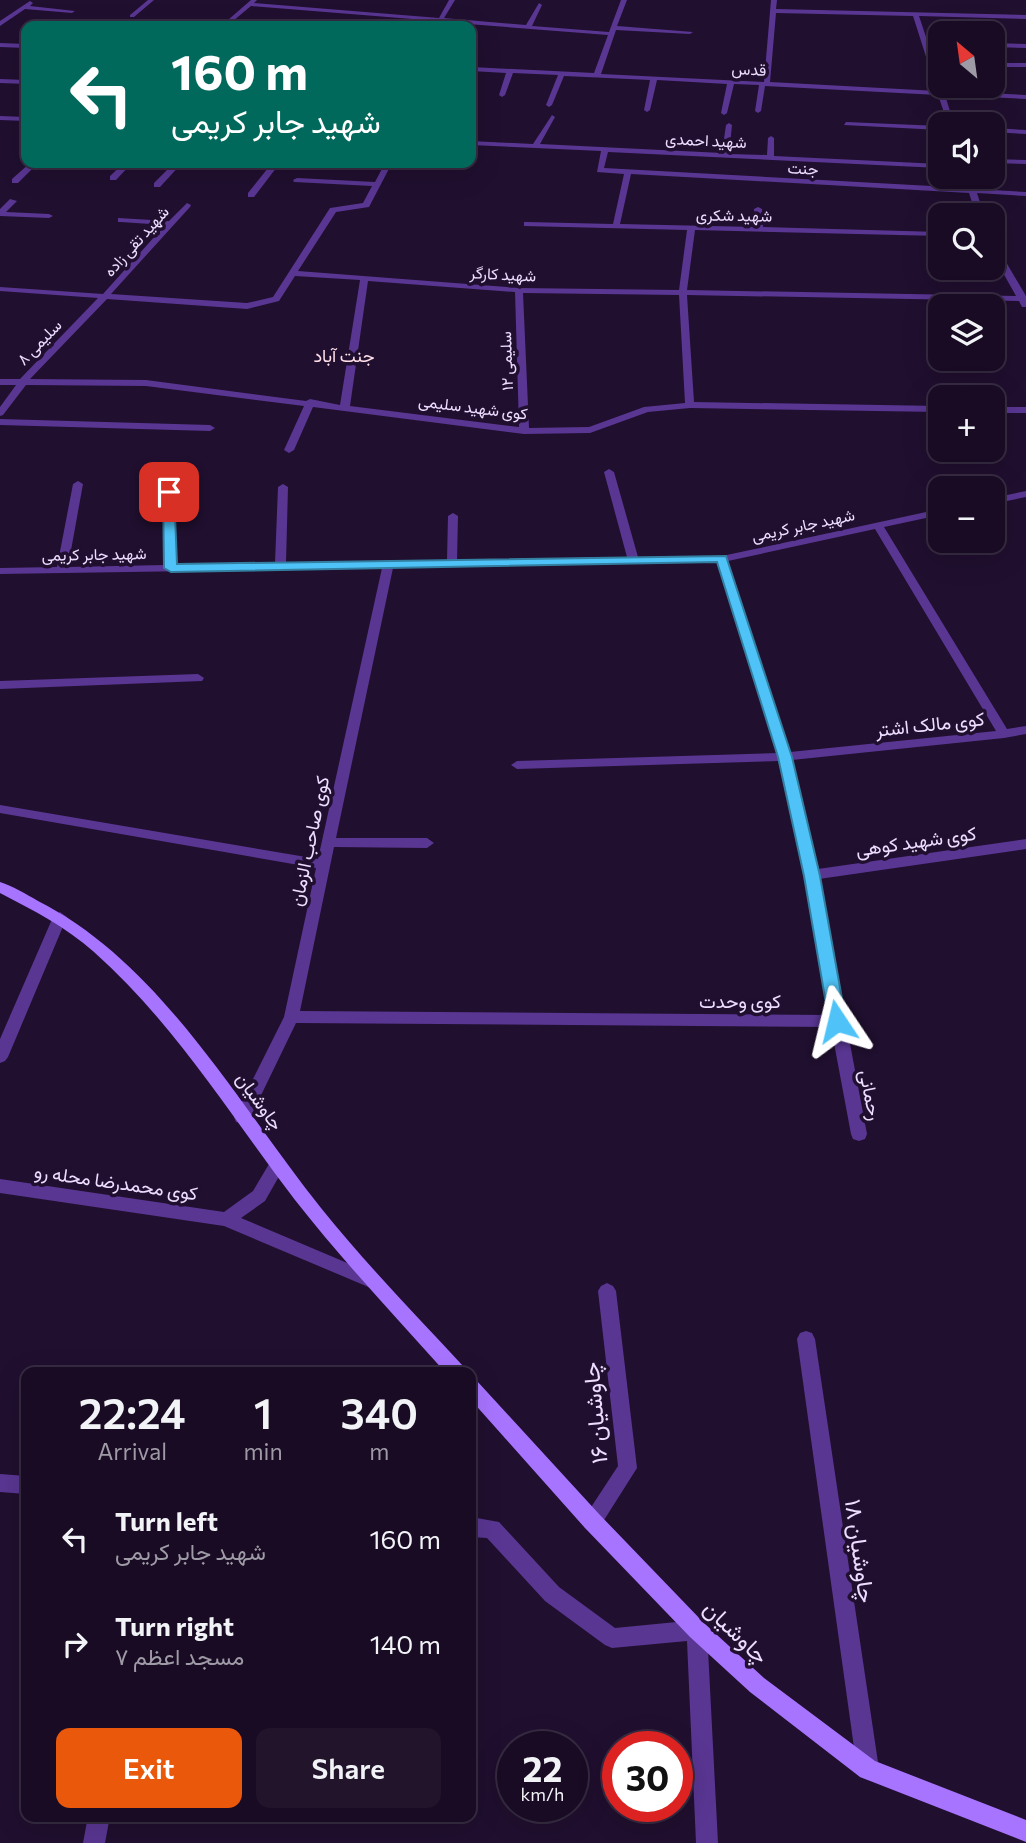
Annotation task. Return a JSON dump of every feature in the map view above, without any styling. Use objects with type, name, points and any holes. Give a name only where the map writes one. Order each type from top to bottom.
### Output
[{"type":"main road","name":"چاوشیان","points":[[0,887],[60,916],[135,982],[199,1056],[316,1214],[453,1367]]},
{"type":"main road","name":"چاوشیان","points":[[476,1393],[592,1521],[697,1630],[757,1685],[867,1769],[1026,1831]]},
{"type":"street","points":[[0,24],[34,0]]},
{"type":"street","points":[[132,16],[151,0]]},
{"type":"street","points":[[441,19],[452,0]]},
{"type":"street","points":[[597,75],[624,0]]},
{"type":"street","points":[[758,111],[765,84],[774,0]]},
{"type":"street","points":[[230,21],[252,2],[463,21]]},
{"type":"street","points":[[528,27],[540,5]]},
{"type":"street","points":[[24,7],[72,11]]},
{"type":"street","points":[[773,11],[1026,17]]},
{"type":"street","points":[[916,15],[928,52]]},
{"type":"street","points":[[476,22],[613,31],[690,32]]},
{"type":"street","points":[[0,45],[21,46]]},
{"type":"street","points":[[1005,45],[1026,46]]},
{"type":"street","points":[[1005,65],[1026,65]]},
{"type":"street","name":"قدس","points":[[476,69],[928,92]]},
{"type":"street","points":[[502,96],[510,71]]},
{"type":"street","points":[[550,105],[562,73]]},
{"type":"street","points":[[647,110],[654,78]]},
{"type":"street","points":[[0,81],[21,82]]},
{"type":"street","points":[[724,113],[731,82]]},
{"type":"street","name":"قدس","points":[[1005,96],[1026,97]]},
{"type":"street","points":[[535,146],[552,117]]},
{"type":"street","points":[[0,118],[21,119]]},
{"type":"street","points":[[846,124],[928,127]]},
{"type":"street","points":[[725,155],[729,125]]},
{"type":"street","points":[[1005,131],[1026,132]]},
{"type":"street","points":[[769,157],[771,138]]},
{"type":"street","name":"شهید احمدی","points":[[476,143],[928,165]]},
{"type":"street","name":"جنت","points":[[605,150],[600,170],[1026,194]]},
{"type":"street","points":[[1005,161],[1026,162]]},
{"type":"street","points":[[15,181],[29,168]]},
{"type":"street","points":[[113,178],[123,168]]},
{"type":"street","points":[[157,185],[173,168]]},
{"type":"street","points":[[251,195],[272,168]]},
{"type":"street","points":[[0,289],[247,306],[276,299],[333,210],[366,205],[385,168]]},
{"type":"street","points":[[616,226],[628,173]]},
{"type":"street","points":[[297,180],[377,184]]},
{"type":"street","points":[[972,191],[976,203]]},
{"type":"street","points":[[0,213],[13,201]]},
{"type":"street","name":"شهید تقی زاده","points":[[105,296],[187,205]]},
{"type":"street","points":[[758,209],[759,230]]},
{"type":"street","points":[[0,213],[49,216]]},
{"type":"street","points":[[121,220],[171,223]]},
{"type":"street","name":"شهید شکری","points":[[527,224],[928,234]]},
{"type":"street","points":[[691,228],[683,293],[691,405]]},
{"type":"street","points":[[1005,268],[1024,301]]},
{"type":"street","name":"شهید کارگر","points":[[293,273],[520,290],[1024,301]]},
{"type":"street","points":[[345,406],[363,278]]},
{"type":"street","name":"سلیمی ۱۲","points":[[520,290],[524,431]]},
{"type":"street","name":"سلیمی ۸","points":[[0,413],[23,382],[105,296]]},
{"type":"street","name":"کوی شهید سلیمی","points":[[0,382],[146,383],[345,406],[524,431],[590,430],[647,409],[691,405],[928,409]]},
{"type":"street","points":[[289,450],[310,402]]},
{"type":"street","points":[[1005,410],[1026,410]]},
{"type":"street","points":[[0,422],[210,428]]},
{"type":"street","points":[[609,472],[633,560]]},
{"type":"street","points":[[62,570],[78,484]]},
{"type":"street","points":[[280,566],[283,487]]},
{"type":"street","points":[[169,492],[171,568]]},
{"type":"street","points":[[1005,498],[1026,494]]},
{"type":"street","name":"شهید جابر کریمی","points":[[0,571],[722,559],[928,515]]},
{"type":"street","points":[[453,516],[453,563]]},
{"type":"street","name":"کوی مالک اشتر","points":[[517,765],[785,757],[1004,734],[878,525]]},
{"type":"street","points":[[722,559],[785,757],[812,876],[837,1021]]},
{"type":"street","name":"کوی صاحب الزمان","points":[[242,1117],[291,1017],[388,564]]},
{"type":"street","points":[[0,685],[198,678]]},
{"type":"street","points":[[1004,734],[1026,730]]},
{"type":"street","points":[[0,809],[324,865]]},
{"type":"street","points":[[328,842],[427,843]]},
{"type":"street","name":"کوی شهید کوهی","points":[[812,876],[1026,844]]},
{"type":"street","points":[[0,1057],[60,916]]},
{"type":"street","name":"کوی وحدت","points":[[291,1017],[837,1021]]},
{"type":"street","name":"رحمانی","points":[[837,1021],[859,1134]]},
{"type":"street","points":[[226,1219],[259,1196],[278,1164]]},
{"type":"street","name":"کوی محمدرضا محله رو","points":[[0,1186],[226,1219],[377,1283]]},
{"type":"street","name":"چاوشیان ۱۶","points":[[592,1521],[628,1468],[607,1291]]},
{"type":"street","name":"چاوشیان ۱۸","points":[[806,1339],[867,1769]]},
{"type":"street","points":[[0,1483],[21,1485]]},
{"type":"street","points":[[476,1527],[492,1529],[552,1594],[612,1638],[697,1630],[707,1843]]},
{"type":"street","points":[[94,1843],[98,1822]]},
{"type":"district","name":"جنت آباد","points":[[344,356]]},
{"type":"route","points":[[169,492],[171,568],[722,559],[785,757],[812,876],[837,1021]]}]
